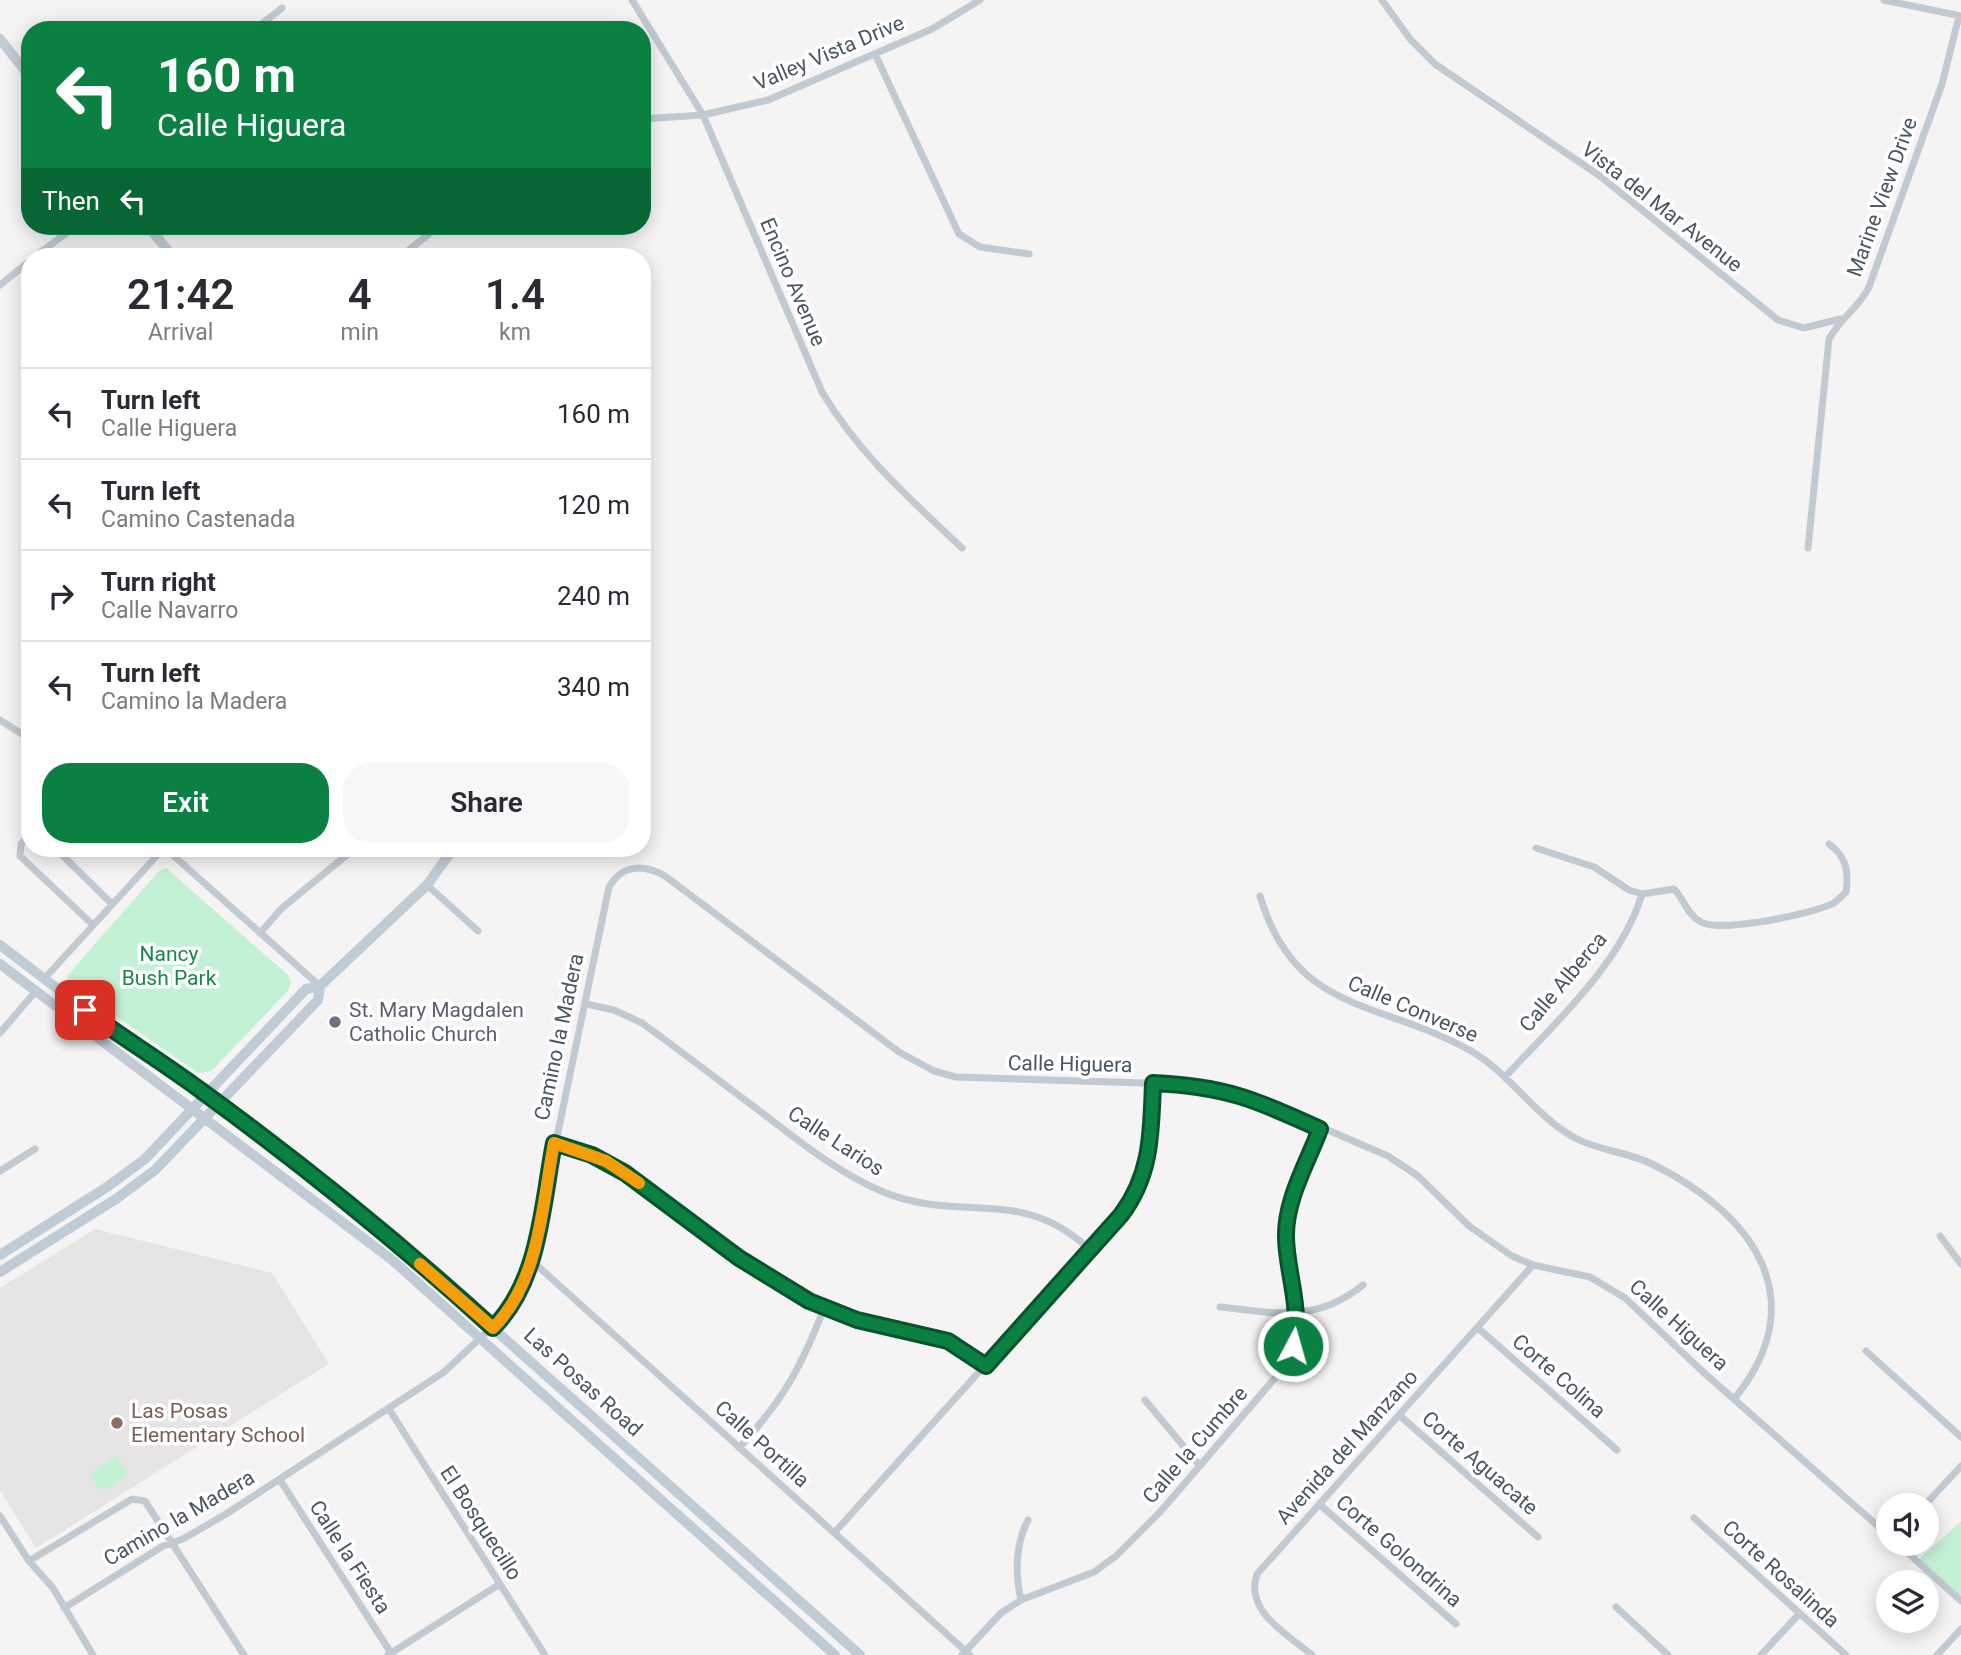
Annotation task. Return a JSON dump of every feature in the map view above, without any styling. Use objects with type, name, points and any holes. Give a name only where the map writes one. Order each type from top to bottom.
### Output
[{"type":"main road","points":[[0,39],[21,66]]},
{"type":"main road","points":[[0,1255],[120,1179],[150,1154],[306,989],[320,986],[427,885],[447,857]]},
{"type":"main road","name":"Las Posas Road","points":[[0,945],[220,1104],[362,1215],[860,1655]]},
{"type":"main road","name":"Las Posas Road","points":[[0,964],[391,1259],[835,1655]]},
{"type":"main road","points":[[0,1272],[136,1185],[205,1120],[318,1000],[320,986]]},
{"type":"street","name":"Encino Avenue","points":[[632,0],[645,21]]},
{"type":"street","name":"Valley Vista Drive","points":[[651,118],[703,115],[768,100],[932,29],[980,0]]},
{"type":"street","name":"Vista del Mar Avenue","points":[[1382,0],[1410,39],[1435,64],[1600,176],[1778,320],[1804,328],[1840,319]]},
{"type":"street","points":[[1884,0],[1960,16]]},
{"type":"street","points":[[265,21],[282,8]]},
{"type":"street","name":"Marine View Drive","points":[[1808,548],[1827,350],[1840,319],[1858,304],[1869,287],[1942,84],[1960,16]]},
{"type":"street","name":"Encino Avenue","points":[[651,31],[703,115],[822,392],[841,425],[874,464],[962,548]]},
{"type":"street","points":[[875,54],[959,234],[980,247],[1029,254]]},
{"type":"street","points":[[46,248],[64,235]]},
{"type":"street","points":[[411,248],[428,235]]},
{"type":"street","points":[[0,285],[21,268]]},
{"type":"street","points":[[0,720],[21,732]]},
{"type":"street","points":[[1536,848],[1594,867],[1642,894],[1656,894],[1674,889],[1695,918],[1718,926],[1734,927],[1821,908],[1836,902],[1846,892],[1847,884],[1844,860],[1829,844]]},
{"type":"street","points":[[21,857],[93,925]]},
{"type":"street","points":[[64,857],[112,904]]},
{"type":"street","points":[[44,979],[156,857]]},
{"type":"street","points":[[173,857],[320,986]]},
{"type":"street","points":[[260,933],[282,908],[344,857]]},
{"type":"street","name":"Calle Higuera","points":[[631,868],[647,867],[665,876],[878,1036],[934,1071],[968,1079],[1195,1085],[1244,1095],[1320,1129],[1369,1147],[1403,1165],[1469,1227],[1512,1256],[1534,1265],[1577,1273],[1614,1290],[1876,1524]]},
{"type":"street","name":"Camino la Madera","points":[[64,1608],[163,1546],[173,1543],[280,1480],[444,1372],[493,1328],[520,1293],[531,1260],[609,887],[617,877],[631,868]]},
{"type":"street","points":[[427,885],[478,931]]},
{"type":"street","name":"Calle Alberca","points":[[1504,1077],[1607,961],[1628,930],[1642,894]]},
{"type":"street","name":"Calle Converse","points":[[1260,896],[1280,946],[1298,968],[1319,986],[1471,1051],[1564,1132],[1588,1144],[1637,1157],[1663,1170],[1717,1207],[1746,1235],[1768,1280],[1772,1318],[1763,1355],[1735,1398]]},
{"type":"street","points":[[0,1033],[35,992]]},
{"type":"street","name":"Calle Larios","points":[[586,1004],[614,1010],[642,1023],[795,1138],[860,1181],[908,1200],[933,1206],[1033,1213],[1056,1223],[1090,1250]]},
{"type":"street","points":[[835,1532],[1128,1206],[1142,1180],[1152,1137],[1153,1083]]},
{"type":"street","name":"Calle la Cumbre","points":[[966,1654],[1001,1614],[1021,1600],[1105,1565],[1133,1541],[1286,1363],[1295,1336],[1297,1313],[1287,1251],[1287,1216],[1320,1129]]},
{"type":"street","points":[[554,1143],[592,1155],[616,1167],[739,1258],[824,1308],[857,1320],[948,1341],[986,1366]]},
{"type":"street","points":[[0,1171],[35,1149]]},
{"type":"street","points":[[1940,1236],[1946,1248],[1961,1264]]},
{"type":"street","name":"Calle Portilla","points":[[531,1260],[835,1532],[966,1654]]},
{"type":"street","name":"Avenida del Manzano","points":[[1312,1655],[1263,1612],[1253,1591],[1261,1568],[1534,1265]]},
{"type":"street","points":[[1220,1307],[1297,1313],[1324,1309],[1363,1285]]},
{"type":"street","points":[[739,1448],[768,1415],[798,1374],[824,1308]]},
{"type":"street","name":"Corte Colina","points":[[1478,1328],[1617,1450]]},
{"type":"street","points":[[1866,1351],[1961,1437]]},
{"type":"street","points":[[1145,1399],[1200,1466]]},
{"type":"street","name":"El Bosquecillo","points":[[389,1409],[545,1655]]},
{"type":"street","name":"Corte Aguacate","points":[[1399,1415],[1538,1537]]},
{"type":"street","points":[[1936,1493],[1961,1466]]},
{"type":"street","name":"Calle la Fiesta","points":[[280,1480],[389,1654]]},
{"type":"street","points":[[29,1561],[138,1498],[150,1506],[244,1655]]},
{"type":"street","name":"Corte Golondrina","points":[[1319,1504],[1456,1624]]},
{"type":"street","points":[[0,1516],[29,1561],[53,1588],[93,1655]]},
{"type":"street","name":"Corte Rosalinda","points":[[1694,1518],[1846,1655]]},
{"type":"street","points":[[1021,1600],[1017,1565],[1021,1533],[1028,1520]]},
{"type":"street","points":[[1911,1556],[1961,1601]]},
{"type":"street","points":[[389,1654],[500,1584]]},
{"type":"street","points":[[1616,1607],[1668,1655]]},
{"type":"street","points":[[1761,1655],[1799,1614]]},
{"type":"street","points":[[1937,1655],[1961,1629]]},
{"type":"shaded area","name":"Las Posas Elementary School","points":[[95,1229],[272,1273],[329,1364],[36,1548],[0,1490],[0,1288]]},
{"type":"green space","name":"Nancy Bush Park","points":[[166,868],[288,975],[291,983],[288,991],[211,1071],[198,1073],[71,985],[67,976],[159,871]]},
{"type":"green space","points":[[117,1456],[128,1475],[107,1489],[98,1487],[89,1474]]},
{"type":"green space","points":[[1961,1521],[1961,1601],[1939,1581],[1939,1570],[1927,1570],[1917,1561],[1922,1556],[1939,1556],[1939,1541]]},
{"type":"slow traffic","points":[[420,1264],[493,1328],[514,1303],[525,1281],[554,1143],[606,1161],[639,1183]]},
{"type":"place","name":"St. Mary Magdalen Catholic Church","points":[[335,1022]]},
{"type":"place","name":"Las Posas Elementary School","points":[[117,1423]]},
{"type":"route","points":[[85,1010],[202,1091],[298,1165],[362,1215],[493,1328],[514,1303],[525,1281],[554,1143],[606,1161],[739,1258],[809,1301],[857,1320],[948,1341],[986,1366],[1121,1215],[1136,1193],[1150,1151],[1153,1083],[1195,1085],[1244,1095],[1320,1129],[1287,1216],[1287,1251],[1297,1313],[1293,1346]]}]
